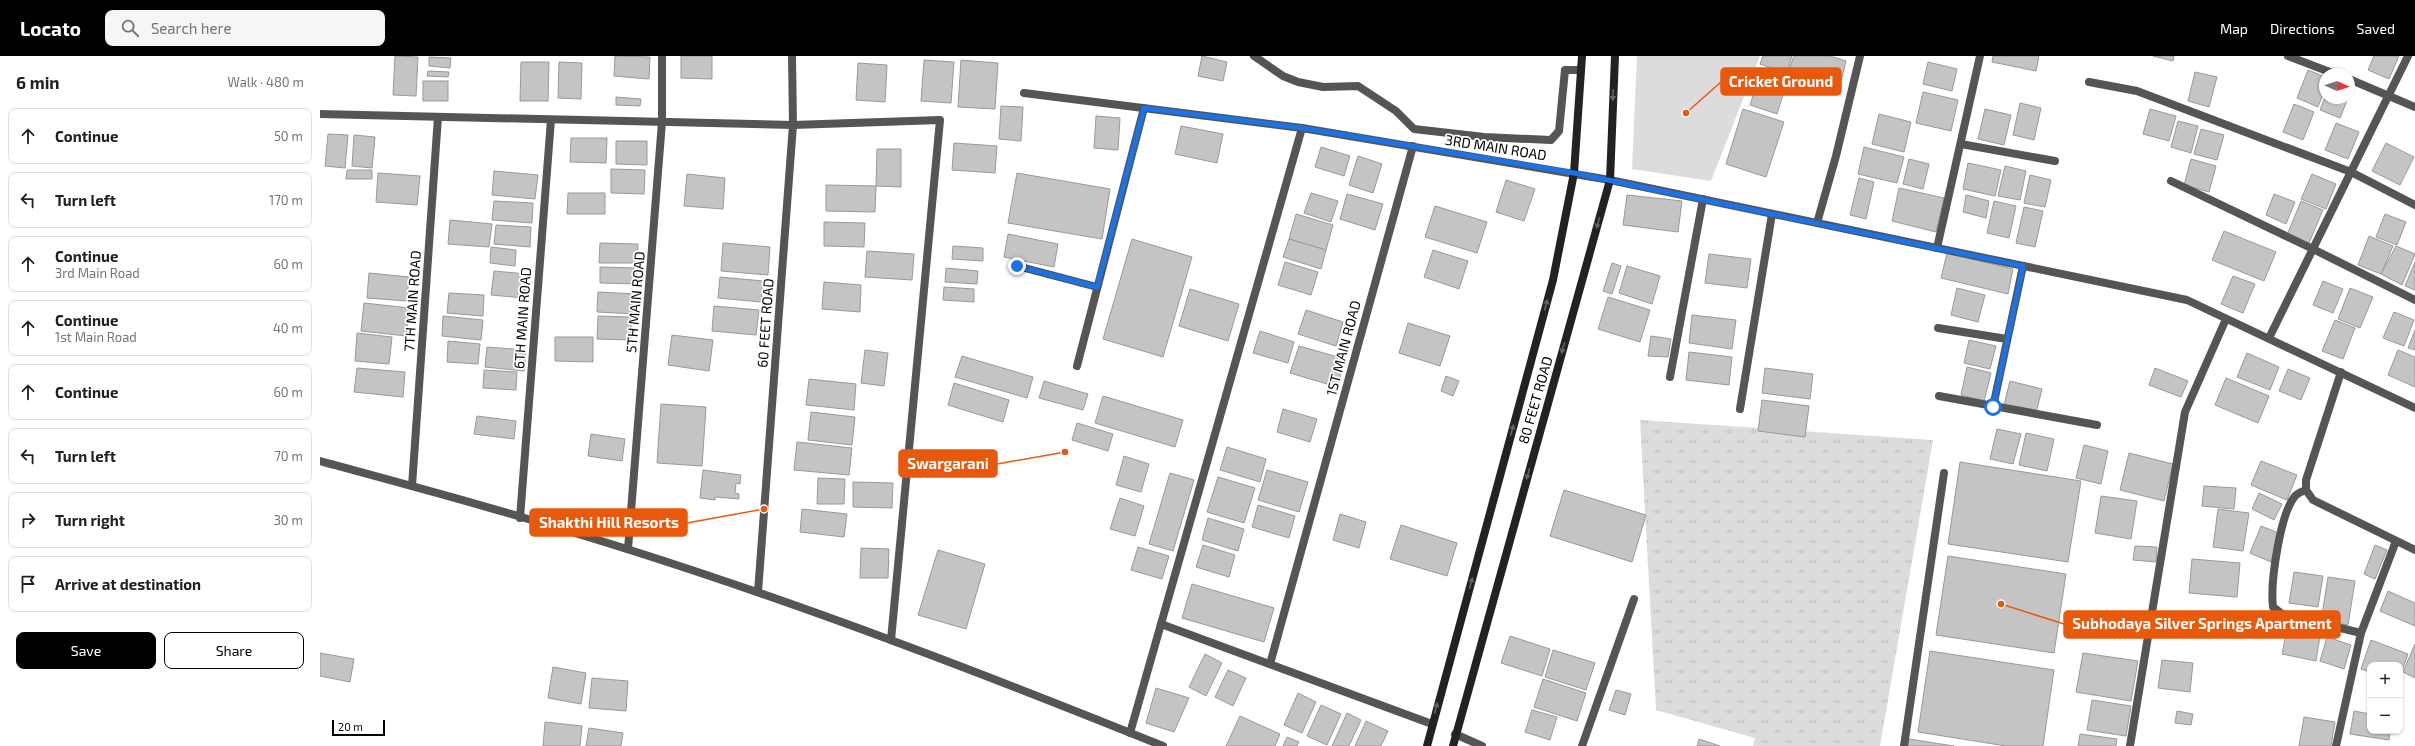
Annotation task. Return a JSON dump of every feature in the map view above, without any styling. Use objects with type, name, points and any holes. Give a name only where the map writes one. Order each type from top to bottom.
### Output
[{"type":"main road","name":"80 FEET ROAD","points":[[1426,746],[1553,280],[1574,173],[1582,56]]},
{"type":"main road","name":"80 FEET ROAD","points":[[1454,746],[1455,734],[1610,180],[1615,56]]},
{"type":"street","name":"5TH MAIN ROAD","points":[[628,549],[662,122],[662,56]]},
{"type":"street","name":"60 FEET ROAD","points":[[758,592],[793,126],[792,56]]},
{"type":"street","points":[[1254,56],[1283,76],[1298,82],[1323,87],[1358,86],[1396,111],[1414,129],[1484,137],[1541,141],[1552,140],[1559,131],[1565,70],[1580,70]]},
{"type":"street","points":[[1817,223],[1836,156],[1860,56]]},
{"type":"street","points":[[1937,248],[1980,56]]},
{"type":"street","points":[[2288,56],[2319,68]]},
{"type":"street","points":[[2269,338],[2408,56]]},
{"type":"street","points":[[2089,82],[2137,91],[2351,172],[2415,205]]},
{"type":"street","points":[[2355,82],[2415,107]]},
{"type":"street","points":[[1024,93],[1302,128],[1413,146]]},
{"type":"street","points":[[1077,366],[1144,108]]},
{"type":"street","points":[[320,114],[793,126],[940,120],[891,640]]},
{"type":"street","name":"7TH MAIN ROAD","points":[[412,486],[438,117]]},
{"type":"street","name":"6TH MAIN ROAD","points":[[520,518],[551,120]]},
{"type":"street","points":[[1130,733],[1302,128]]},
{"type":"street","points":[[1961,144],[2055,161]]},
{"type":"street","name":"3RD MAIN ROAD","points":[[1413,146],[1610,180],[2187,300],[2415,408]]},
{"type":"street","name":"1ST MAIN ROAD","points":[[1270,664],[1413,146]]},
{"type":"street","points":[[2171,181],[2415,300]]},
{"type":"street","points":[[1670,377],[1703,199]]},
{"type":"street","points":[[1740,409],[1772,214]]},
{"type":"street","points":[[1017,266],[1097,287]]},
{"type":"street","points":[[1993,407],[2023,266]]},
{"type":"street","points":[[2130,746],[2185,412],[2226,319]]},
{"type":"street","points":[[1938,328],[2007,339]]},
{"type":"street","points":[[2341,372],[2306,480],[2306,490],[2313,500],[2415,550]]},
{"type":"street","points":[[1939,396],[2096,425]]},
{"type":"street","points":[[320,461],[412,486],[628,549],[758,592],[891,640],[1163,746]]},
{"type":"street","points":[[1904,746],[1944,473]]},
{"type":"street","points":[[2306,490],[2296,494],[2285,514],[2271,590],[2274,607],[2282,614],[2361,633]]},
{"type":"street","points":[[2336,746],[2361,633],[2396,541]]},
{"type":"street","points":[[1582,746],[1634,599]]},
{"type":"street","points":[[1161,624],[1432,724]]},
{"type":"street","points":[[1455,734],[1482,746]]},
{"type":"green space","points":[[1637,56],[1760,56],[1711,181],[1632,169]]},
{"type":"green space","points":[[1640,420],[1933,440],[1880,746],[1753,746],[1755,738],[1656,710]]},
{"type":"building","points":[[395,56],[418,57],[416,96],[393,95]]},
{"type":"building","points":[[615,56],[650,57],[649,79],[614,76]]},
{"type":"building","points":[[681,56],[712,56],[712,79],[681,78]]},
{"type":"building","points":[[1202,56],[1227,62],[1223,81],[1198,76]]},
{"type":"building","points":[[1763,56],[1792,56],[1787,73],[1760,64]]},
{"type":"building","points":[[1794,56],[1830,56],[1846,61],[1840,85],[1789,70]]},
{"type":"building","points":[[1993,56],[2039,56],[2036,71],[1992,62]]},
{"type":"building","points":[[2153,56],[2174,56],[2173,61]]},
{"type":"building","points":[[2374,56],[2399,56],[2389,79],[2368,70]]},
{"type":"building","points":[[429,57],[451,58],[450,68],[429,66]]},
{"type":"building","points":[[924,60],[954,62],[951,103],[921,101]]},
{"type":"building","points":[[961,60],[998,63],[995,109],[958,107]]},
{"type":"building","points":[[521,62],[549,62],[548,101],[520,101]]},
{"type":"building","points":[[559,62],[582,63],[581,99],[558,98]]},
{"type":"building","points":[[1928,62],[1957,69],[1952,91],[1923,84]]},
{"type":"building","points":[[858,63],[887,65],[885,102],[856,100]]},
{"type":"building","points":[[1761,70],[1788,78],[1777,114],[1750,105]]},
{"type":"building","points":[[2308,70],[2319,75],[2318,107],[2297,98]]},
{"type":"building","points":[[428,71],[449,72],[448,77],[427,76]]},
{"type":"building","points":[[2195,72],[2217,77],[2209,107],[2188,101]]},
{"type":"building","points":[[423,81],[448,81],[448,101],[423,101]]},
{"type":"building","points":[[1923,92],[1958,100],[1951,131],[1916,123]]},
{"type":"building","points":[[616,97],[641,99],[640,106],[616,105]]},
{"type":"building","points":[[2020,103],[2041,108],[2034,140],[2013,135]]},
{"type":"building","points":[[2294,104],[2314,112],[2303,140],[2283,132]]},
{"type":"building","points":[[2322,104],[2346,104],[2340,118],[2320,110]]},
{"type":"building","points":[[1001,106],[1023,107],[1021,141],[999,139]]},
{"type":"building","points":[[1743,109],[1784,122],[1766,177],[1726,164]]},
{"type":"building","points":[[1985,109],[2011,115],[2004,145],[1978,139]]},
{"type":"building","points":[[2150,109],[2176,116],[2169,141],[2143,134]]},
{"type":"building","points":[[1879,114],[1911,122],[1904,152],[1872,144]]},
{"type":"building","points":[[1096,116],[1120,118],[1118,150],[1094,148]]},
{"type":"building","points":[[2178,121],[2198,126],[2191,153],[2171,147]]},
{"type":"building","points":[[2336,123],[2359,132],[2348,159],[2325,150]]},
{"type":"building","points":[[1181,126],[1223,134],[1217,163],[1175,154]]},
{"type":"building","points":[[2201,129],[2224,135],[2217,160],[2194,154]]},
{"type":"building","points":[[328,134],[348,135],[345,168],[325,166]]},
{"type":"building","points":[[354,135],[375,137],[372,168],[352,166]]},
{"type":"building","points":[[571,138],[607,138],[606,163],[570,162]]},
{"type":"building","points":[[616,141],[647,141],[647,165],[616,164]]},
{"type":"building","points":[[954,143],[997,146],[995,173],[952,170]]},
{"type":"building","points":[[2386,143],[2414,157],[2400,185],[2372,171]]},
{"type":"building","points":[[1321,147],[1350,156],[1344,176],[1315,167]]},
{"type":"building","points":[[1864,147],[1904,157],[1897,183],[1858,174]]},
{"type":"building","points":[[877,149],[901,149],[901,187],[876,186]]},
{"type":"building","points":[[1358,156],[1382,164],[1373,193],[1349,185]]},
{"type":"building","points":[[1909,159],[1929,164],[1923,189],[1903,184]]},
{"type":"building","points":[[2191,159],[2216,166],[2209,192],[2184,185]]},
{"type":"building","points":[[1968,163],[2001,170],[1995,196],[1963,189]]},
{"type":"building","points":[[2005,166],[2026,171],[2020,200],[1998,196]]},
{"type":"building","points":[[611,169],[645,170],[644,194],[611,193]]},
{"type":"building","points":[[347,170],[372,170],[372,179],[346,179]]},
{"type":"building","points":[[494,171],[538,175],[535,199],[492,195]]},
{"type":"building","points":[[378,173],[420,176],[417,205],[376,202]]},
{"type":"building","points":[[1017,173],[1110,189],[1102,239],[1008,223]]},
{"type":"building","points":[[687,174],[725,178],[723,209],[684,206]]},
{"type":"building","points":[[2312,174],[2336,184],[2326,209],[2301,199]]},
{"type":"building","points":[[2030,175],[2051,180],[2045,207],[2024,203]]},
{"type":"building","points":[[1859,178],[1874,182],[1866,219],[1850,215]]},
{"type":"building","points":[[1506,180],[1535,189],[1524,221],[1496,212]]},
{"type":"building","points":[[826,185],[876,186],[875,212],[826,211]]},
{"type":"building","points":[[1899,188],[1944,198],[1936,232],[1892,221]]},
{"type":"building","points":[[568,193],[605,193],[605,214],[567,214]]},
{"type":"building","points":[[1311,193],[1338,201],[1331,222],[1304,213]]},
{"type":"building","points":[[1347,194],[1383,204],[1375,230],[1340,219]]},
{"type":"building","points":[[2274,194],[2295,202],[2286,224],[2266,215]]},
{"type":"building","points":[[1627,195],[1682,201],[1678,232],[1623,225]]},
{"type":"building","points":[[1966,195],[1989,201],[1986,218],[1963,212]]},
{"type":"building","points":[[494,201],[533,203],[532,223],[492,220]]},
{"type":"building","points":[[1994,201],[2016,206],[2009,238],[1987,233]]},
{"type":"building","points":[[2301,201],[2323,210],[2309,243],[2287,235]]},
{"type":"building","points":[[1435,206],[1487,222],[1477,253],[1425,237]]},
{"type":"building","points":[[2024,207],[2043,211],[2035,247],[2016,243]]},
{"type":"building","points":[[1296,214],[1333,225],[1326,250],[1289,239]]},
{"type":"building","points":[[2385,214],[2406,222],[2397,245],[2376,237]]},
{"type":"building","points":[[450,220],[492,224],[489,247],[448,244]]},
{"type":"building","points":[[824,222],[865,223],[864,247],[824,246]]},
{"type":"building","points":[[496,225],[531,227],[530,247],[494,244]]},
{"type":"building","points":[[2224,231],[2276,252],[2264,281],[2212,260]]},
{"type":"building","points":[[1008,234],[1058,244],[1054,267],[1004,257]]},
{"type":"building","points":[[2369,236],[2393,246],[2381,274],[2358,265]]},
{"type":"building","points":[[1132,239],[1192,257],[1163,357],[1103,339]]},
{"type":"building","points":[[1289,239],[1326,250],[1321,269],[1283,257]]},
{"type":"building","points":[[600,243],[638,244],[637,263],[599,263]]},
{"type":"building","points":[[723,243],[770,247],[768,275],[721,271]]},
{"type":"building","points":[[953,246],[983,248],[983,261],[952,259]]},
{"type":"building","points":[[2396,246],[2415,254],[2402,285],[2381,274]]},
{"type":"building","points":[[491,247],[516,250],[515,266],[490,263]]},
{"type":"building","points":[[1433,250],[1468,261],[1459,289],[1424,277]]},
{"type":"building","points":[[867,251],[914,254],[912,280],[865,277]]},
{"type":"building","points":[[1947,253],[2013,269],[2008,294],[1941,278]]},
{"type":"building","points":[[1709,254],[1751,259],[1747,288],[1705,283]]},
{"type":"building","points":[[1285,262],[1318,272],[1311,295],[1278,285]]},
{"type":"building","points":[[2415,262],[2415,290],[2405,286]]},
{"type":"building","points":[[1612,263],[1621,266],[1612,294],[1603,291]]},
{"type":"building","points":[[1627,266],[1660,276],[1652,304],[1619,293]]},
{"type":"building","points":[[600,267],[637,268],[636,284],[600,283]]},
{"type":"building","points":[[946,268],[978,271],[977,284],[945,282]]},
{"type":"building","points":[[494,271],[527,274],[524,298],[491,295]]},
{"type":"building","points":[[369,273],[409,277],[407,301],[367,298]]},
{"type":"building","points":[[2233,276],[2255,284],[2243,313],[2221,304]]},
{"type":"building","points":[[720,277],[763,281],[761,302],[718,298]]},
{"type":"building","points":[[2323,281],[2343,289],[2333,313],[2313,305]]},
{"type":"building","points":[[824,282],[861,285],[860,312],[822,309]]},
{"type":"building","points":[[944,287],[974,289],[974,302],[943,300]]},
{"type":"building","points":[[1957,288],[1985,295],[1978,322],[1951,315]]},
{"type":"building","points":[[2350,288],[2373,297],[2360,328],[2338,319]]},
{"type":"building","points":[[1190,289],[1239,304],[1228,341],[1179,326]]},
{"type":"building","points":[[598,292],[637,294],[635,314],[597,312]]},
{"type":"building","points":[[449,293],[484,295],[483,316],[447,313]]},
{"type":"building","points":[[1608,297],[1650,310],[1640,342],[1598,329]]},
{"type":"building","points":[[364,303],[409,308],[406,336],[361,331]]},
{"type":"building","points":[[714,306],[759,310],[756,335],[712,331]]},
{"type":"building","points":[[1306,310],[1343,322],[1336,346],[1298,334]]},
{"type":"building","points":[[2394,312],[2414,320],[2404,346],[2383,338]]},
{"type":"building","points":[[1692,315],[1736,320],[1732,349],[1689,343]]},
{"type":"building","points":[[443,316],[483,320],[481,340],[442,336]]},
{"type":"building","points":[[598,316],[631,317],[631,340],[597,339]]},
{"type":"building","points":[[2335,320],[2355,328],[2343,359],[2322,351]]},
{"type":"building","points":[[1408,323],[1450,336],[1440,366],[1399,353]]},
{"type":"building","points":[[2415,330],[2415,350],[2408,348]]},
{"type":"building","points":[[1260,331],[1294,342],[1288,363],[1253,353]]},
{"type":"building","points":[[357,333],[392,337],[389,364],[355,361]]},
{"type":"building","points":[[672,335],[713,340],[709,371],[668,365]]},
{"type":"building","points":[[1651,336],[1671,339],[1668,357],[1648,356]]},
{"type":"building","points":[[555,337],[593,337],[593,362],[555,361]]},
{"type":"building","points":[[1969,340],[1996,346],[1990,369],[1964,363]]},
{"type":"building","points":[[448,341],[480,344],[478,364],[447,362]]},
{"type":"building","points":[[1299,346],[1345,359],[1337,387],[1290,373]]},
{"type":"building","points":[[487,347],[526,350],[524,371],[485,367]]},
{"type":"building","points":[[865,350],[888,353],[884,386],[861,383]]},
{"type":"building","points":[[2398,350],[2415,357],[2415,387],[2388,375]]},
{"type":"building","points":[[1689,352],[1732,357],[1729,385],[1686,380]]},
{"type":"building","points":[[2247,353],[2279,367],[2270,390],[2237,377]]},
{"type":"building","points":[[962,356],[1033,377],[1027,398],[955,377]]},
{"type":"building","points":[[1967,367],[1991,373],[1984,401],[1961,395]]},
{"type":"building","points":[[357,368],[405,372],[403,397],[354,392]]},
{"type":"building","points":[[1765,368],[1813,374],[1810,399],[1762,393]]},
{"type":"building","points":[[2155,368],[2188,381],[2181,397],[2149,385]]},
{"type":"building","points":[[2288,369],[2310,378],[2301,400],[2279,391]]},
{"type":"building","points":[[484,370],[517,372],[516,390],[483,388]]},
{"type":"building","points":[[1446,376],[1459,381],[1453,396],[1441,391]]},
{"type":"building","points":[[2226,378],[2269,396],[2258,423],[2215,405]]},
{"type":"building","points":[[809,379],[856,384],[854,410],[806,405]]},
{"type":"building","points":[[1044,381],[1088,394],[1083,410],[1039,398]]},
{"type":"building","points":[[2010,381],[2042,389],[2036,413],[2004,405]]},
{"type":"building","points":[[954,383],[1009,400],[1003,422],[948,405]]},
{"type":"building","points":[[1103,396],[1183,420],[1175,447],[1095,423]]},
{"type":"building","points":[[1762,400],[1809,406],[1805,437],[1758,431]]},
{"type":"building","points":[[661,404],[706,407],[702,466],[657,463]]},
{"type":"building","points":[[1283,409],[1317,419],[1310,442],[1277,432]]},
{"type":"building","points":[[811,412],[855,417],[852,445],[808,440]]},
{"type":"building","points":[[477,416],[516,421],[514,439],[474,434]]},
{"type":"building","points":[[1077,423],[1113,434],[1108,451],[1072,440]]},
{"type":"building","points":[[1997,429],[2021,434],[2013,464],[1990,459]]},
{"type":"building","points":[[2026,433],[2054,439],[2047,471],[2019,465]]},
{"type":"building","points":[[591,434],[625,439],[622,461],[588,456]]},
{"type":"building","points":[[797,442],[852,448],[849,475],[794,470]]},
{"type":"building","points":[[2084,445],[2108,451],[2101,484],[2076,478]]},
{"type":"building","points":[[1227,447],[1266,459],[1260,482],[1220,470]]},
{"type":"building","points":[[2129,453],[2173,464],[2164,501],[2120,490]]},
{"type":"building","points":[[1124,456],[1149,464],[1141,492],[1116,485]]},
{"type":"building","points":[[2261,461],[2297,475],[2287,500],[2251,485]]},
{"type":"building","points":[[1960,462],[2081,481],[2068,562],[1948,544]]},
{"type":"building","points":[[703,470],[741,475],[740,484],[736,483],[735,493],[739,494],[739,499],[715,497],[715,500],[700,498]]},
{"type":"building","points":[[1267,470],[1308,482],[1299,512],[1258,500]]},
{"type":"building","points":[[1170,473],[1194,480],[1173,551],[1149,544]]},
{"type":"building","points":[[1218,477],[1255,488],[1244,523],[1207,512]]},
{"type":"building","points":[[818,478],[845,479],[844,504],[817,504]]},
{"type":"building","points":[[853,482],[893,483],[892,508],[853,507]]},
{"type":"building","points":[[2204,486],[2236,488],[2234,509],[2202,506]]},
{"type":"building","points":[[1564,490],[1646,515],[1632,562],[1550,536]]},
{"type":"building","points":[[2259,493],[2282,504],[2274,520],[2252,509]]},
{"type":"building","points":[[2101,496],[2137,501],[2131,539],[2095,533]]},
{"type":"building","points":[[1120,498],[1144,506],[1135,536],[1110,529]]},
{"type":"building","points":[[1258,505],[1295,516],[1289,538],[1252,527]]},
{"type":"building","points":[[802,509],[847,514],[844,537],[800,532]]},
{"type":"building","points":[[2218,509],[2249,513],[2243,551],[2213,547]]},
{"type":"building","points":[[1340,514],[1366,522],[1359,548],[1333,540]]},
{"type":"building","points":[[1208,518],[1244,529],[1238,551],[1202,540]]},
{"type":"building","points":[[1401,525],[1457,543],[1447,576],[1390,559]]},
{"type":"building","points":[[2261,526],[2281,534],[2271,562],[2250,553]]},
{"type":"building","points":[[1203,545],[1235,555],[1229,577],[1196,567]]},
{"type":"building","points":[[2375,545],[2387,550],[2375,579],[2364,574]]},
{"type":"building","points":[[2135,546],[2157,547],[2156,562],[2133,560]]},
{"type":"building","points":[[1138,547],[1169,556],[1162,579],[1131,570]]},
{"type":"building","points":[[861,548],[889,549],[888,578],[860,578]]},
{"type":"building","points":[[938,550],[985,564],[966,629],[918,615]]},
{"type":"building","points":[[1948,556],[2066,574],[2054,653],[1936,635]]},
{"type":"building","points":[[2192,559],[2240,563],[2237,597],[2189,593]]},
{"type":"building","points":[[2294,572],[2323,576],[2318,607],[2289,603]]},
{"type":"building","points":[[2328,577],[2355,581],[2348,625],[2321,621]]},
{"type":"building","points":[[1192,584],[1274,608],[1264,642],[1182,618]]},
{"type":"building","points":[[2388,591],[2415,603],[2415,626],[2380,611]]},
{"type":"building","points":[[2287,629],[2320,636],[2316,661],[2282,654]]},
{"type":"building","points":[[1510,636],[1550,649],[1542,676],[1501,663]]},
{"type":"building","points":[[2327,637],[2351,645],[2344,669],[2320,661]]},
{"type":"building","points":[[2371,640],[2408,654],[2403,668],[2403,662],[2367,662],[2367,671],[2361,669]]},
{"type":"building","points":[[2415,644],[2415,678],[2403,672]]},
{"type":"building","points":[[1553,650],[1595,663],[1586,690],[1545,677]]},
{"type":"building","points":[[1930,651],[2054,670],[2043,746],[2006,746],[1918,732]]},
{"type":"building","points":[[320,653],[354,659],[350,682],[320,676]]},
{"type":"building","points":[[2083,653],[2138,661],[2131,701],[2076,692]]},
{"type":"building","points":[[1205,654],[1222,663],[1206,696],[1189,687]]},
{"type":"building","points":[[2162,660],[2193,663],[2190,692],[2158,688]]},
{"type":"building","points":[[553,667],[586,673],[581,704],[548,698]]},
{"type":"building","points":[[1228,670],[1246,678],[1233,706],[1215,697]]},
{"type":"building","points":[[592,678],[628,681],[626,711],[589,708]]},
{"type":"building","points":[[1543,679],[1586,693],[1577,721],[1534,707]]},
{"type":"building","points":[[1156,688],[1189,698],[1174,732],[1146,723]]},
{"type":"building","points":[[1616,690],[1631,694],[1625,715],[1609,710]]},
{"type":"building","points":[[1298,693],[1316,702],[1302,733],[1284,725]]},
{"type":"building","points":[[2092,700],[2131,706],[2126,736],[2087,730]]},
{"type":"building","points":[[1321,705],[1341,714],[1327,745],[1307,736]]},
{"type":"building","points":[[1532,710],[1557,717],[1550,740],[1525,732]]},
{"type":"building","points":[[2177,711],[2193,714],[2191,725],[2175,723]]},
{"type":"building","points":[[2354,711],[2367,713],[2367,734],[2390,734],[2389,740],[2350,734]]},
{"type":"building","points":[[1347,713],[1361,720],[1349,746],[1332,746]]},
{"type":"building","points":[[1240,716],[1280,734],[1275,746],[1226,746]]},
{"type":"building","points":[[2304,717],[2335,722],[2331,746],[2299,746]]},
{"type":"building","points":[[1366,721],[1388,731],[1381,746],[1355,746]]},
{"type":"building","points":[[545,722],[582,726],[580,746],[543,746]]},
{"type":"building","points":[[589,728],[623,733],[621,746],[586,746]]},
{"type":"building","points":[[2080,734],[2117,739],[2116,746],[2078,746]]},
{"type":"building","points":[[1287,737],[1299,742],[1297,746],[1283,746]]},
{"type":"building","points":[[1699,739],[1720,746],[1697,746]]},
{"type":"building","points":[[1909,739],[1954,746],[1908,746]]},
{"type":"place","name":"Cricket Ground","points":[[1686,113]]},
{"type":"place","name":"Swargarani","points":[[1065,452]]},
{"type":"place","name":"Shakthi Hill Resorts","points":[[764,509]]},
{"type":"place","name":"Subhodaya Silver Springs Apartment","points":[[2001,604]]},
{"type":"route","points":[[1017,266],[1097,287],[1144,108],[1302,128],[1574,173],[2023,266],[1993,407]]}]
